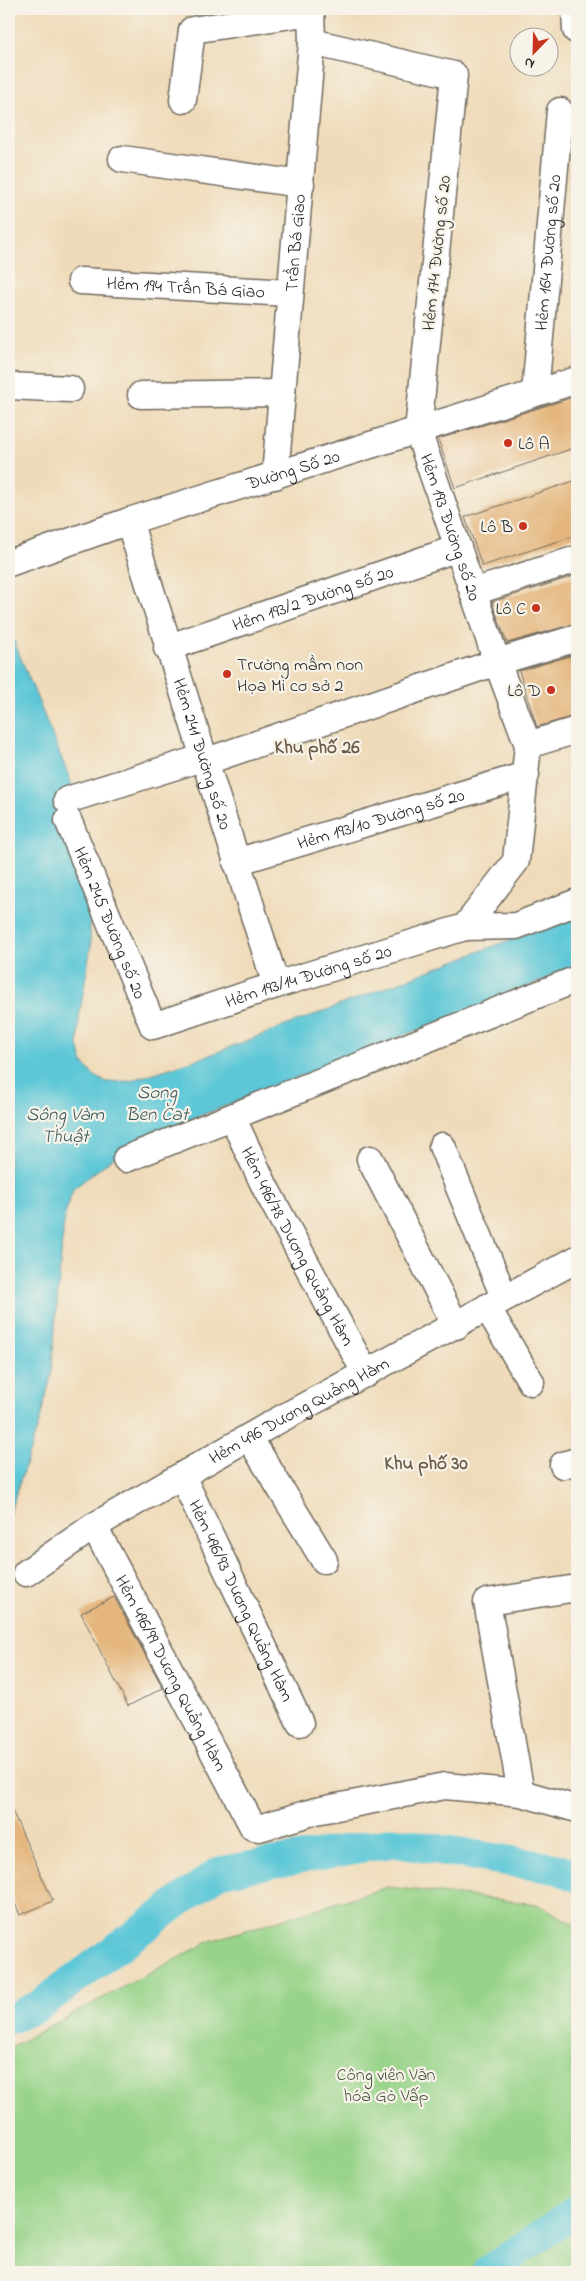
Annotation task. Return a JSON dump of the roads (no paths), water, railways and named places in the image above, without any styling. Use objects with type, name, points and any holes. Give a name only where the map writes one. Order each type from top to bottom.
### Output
[{"type":"street","name":"Trần Bá Giao","points":[[275,476],[289,293],[301,184],[312,42],[311,10]]},
{"type":"street","points":[[183,100],[192,30],[311,10]]},
{"type":"street","name":"Hẻm 174 Đường số 20","points":[[312,42],[454,75],[418,431]]},
{"type":"street","name":"Hẻm 164 Đường số 20","points":[[536,393],[560,110]]},
{"type":"street","points":[[122,159],[301,184]]},
{"type":"street","name":"Hẻm 194 Trần Bá Giao","points":[[81,281],[289,293]]},
{"type":"street","name":"Đường Số 20","points":[[9,564],[129,521],[577,380]]},
{"type":"street","points":[[9,386],[70,389]]},
{"type":"street","points":[[141,395],[282,393]]},
{"type":"street","name":"Hẻm 193 Đường số 20","points":[[418,431],[497,662],[528,745],[516,861],[465,927]]},
{"type":"street","name":"Hẻm 241 Đường số 20","points":[[129,521],[167,648],[276,986]]},
{"type":"street","name":"Hẻm 193/2 Đường số 20","points":[[167,648],[458,548]]},
{"type":"street","points":[[473,592],[577,559]]},
{"type":"street","points":[[203,760],[497,662],[577,638]]},
{"type":"street","points":[[528,745],[577,730]]},
{"type":"street","name":"Hẻm 245 Đường số 20","points":[[153,1026],[67,810],[203,760]]},
{"type":"street","name":"Hẻm 193/10 Đường số 20","points":[[236,862],[526,775]]},
{"type":"street","name":"Hẻm 193/14 Đường số 20","points":[[153,1026],[465,927],[516,926],[577,902]]},
{"type":"street","points":[[126,1159],[577,980]]},
{"type":"street","name":"Hẻm 496/78 Dương Quảng Hàm","points":[[232,1117],[266,1189],[366,1374]]},
{"type":"street","points":[[442,1146],[496,1302],[531,1382]]},
{"type":"street","points":[[370,1159],[456,1326]]},
{"type":"street","name":"Hẻm 496 Dương Quảng Hàm","points":[[26,1573],[94,1526],[249,1437],[577,1259]]},
{"type":"street","points":[[249,1437],[324,1560]]},
{"type":"street","name":"Hẻm 496/93 Dương Quảng Hàm","points":[[182,1476],[300,1724]]},
{"type":"street","name":"Hẻm 496/99 Dương Quảng Hàm","points":[[94,1526],[253,1827],[258,1828],[316,1811],[445,1786],[522,1793]]},
{"type":"street","points":[[577,1588],[487,1602],[522,1793],[577,1809]]},
{"type":"water","points":[[9,629],[70,779],[84,847],[91,945],[79,1018],[78,1046],[83,1063],[92,1074],[105,1082],[130,1081],[207,1056],[577,914],[577,967],[134,1142],[73,1189],[64,1218],[51,1376],[39,1423],[9,1515]]},
{"type":"waterway","points":[[9,2019],[37,2007],[219,1872],[393,1842],[558,1869],[577,1877]]},
{"type":"waterway","points":[[487,2272],[577,2211]]},
{"type":"place","name":"Lô A","points":[[508,443]]},
{"type":"place","name":"Lô B","points":[[523,526]]},
{"type":"place","name":"Lô C","points":[[536,608]]},
{"type":"place","name":"Trường mầm non Họa Mi cơ sở 2","points":[[227,674]]},
{"type":"place","name":"Lô D","points":[[551,690]]},
{"type":"district","name":"Khu phố 26","points":[[317,746]]},
{"type":"district","name":"Khu phố 30","points":[[426,1462]]},
{"type":"water label","name":"Song Ben Cat","points":[[157,1102]]},
{"type":"water label","name":"Sông Vàm Thuật","points":[[65,1124]]},
{"type":"park label","name":"Công viên Văn hóa Gò Vấp","points":[[386,2084]]}]
